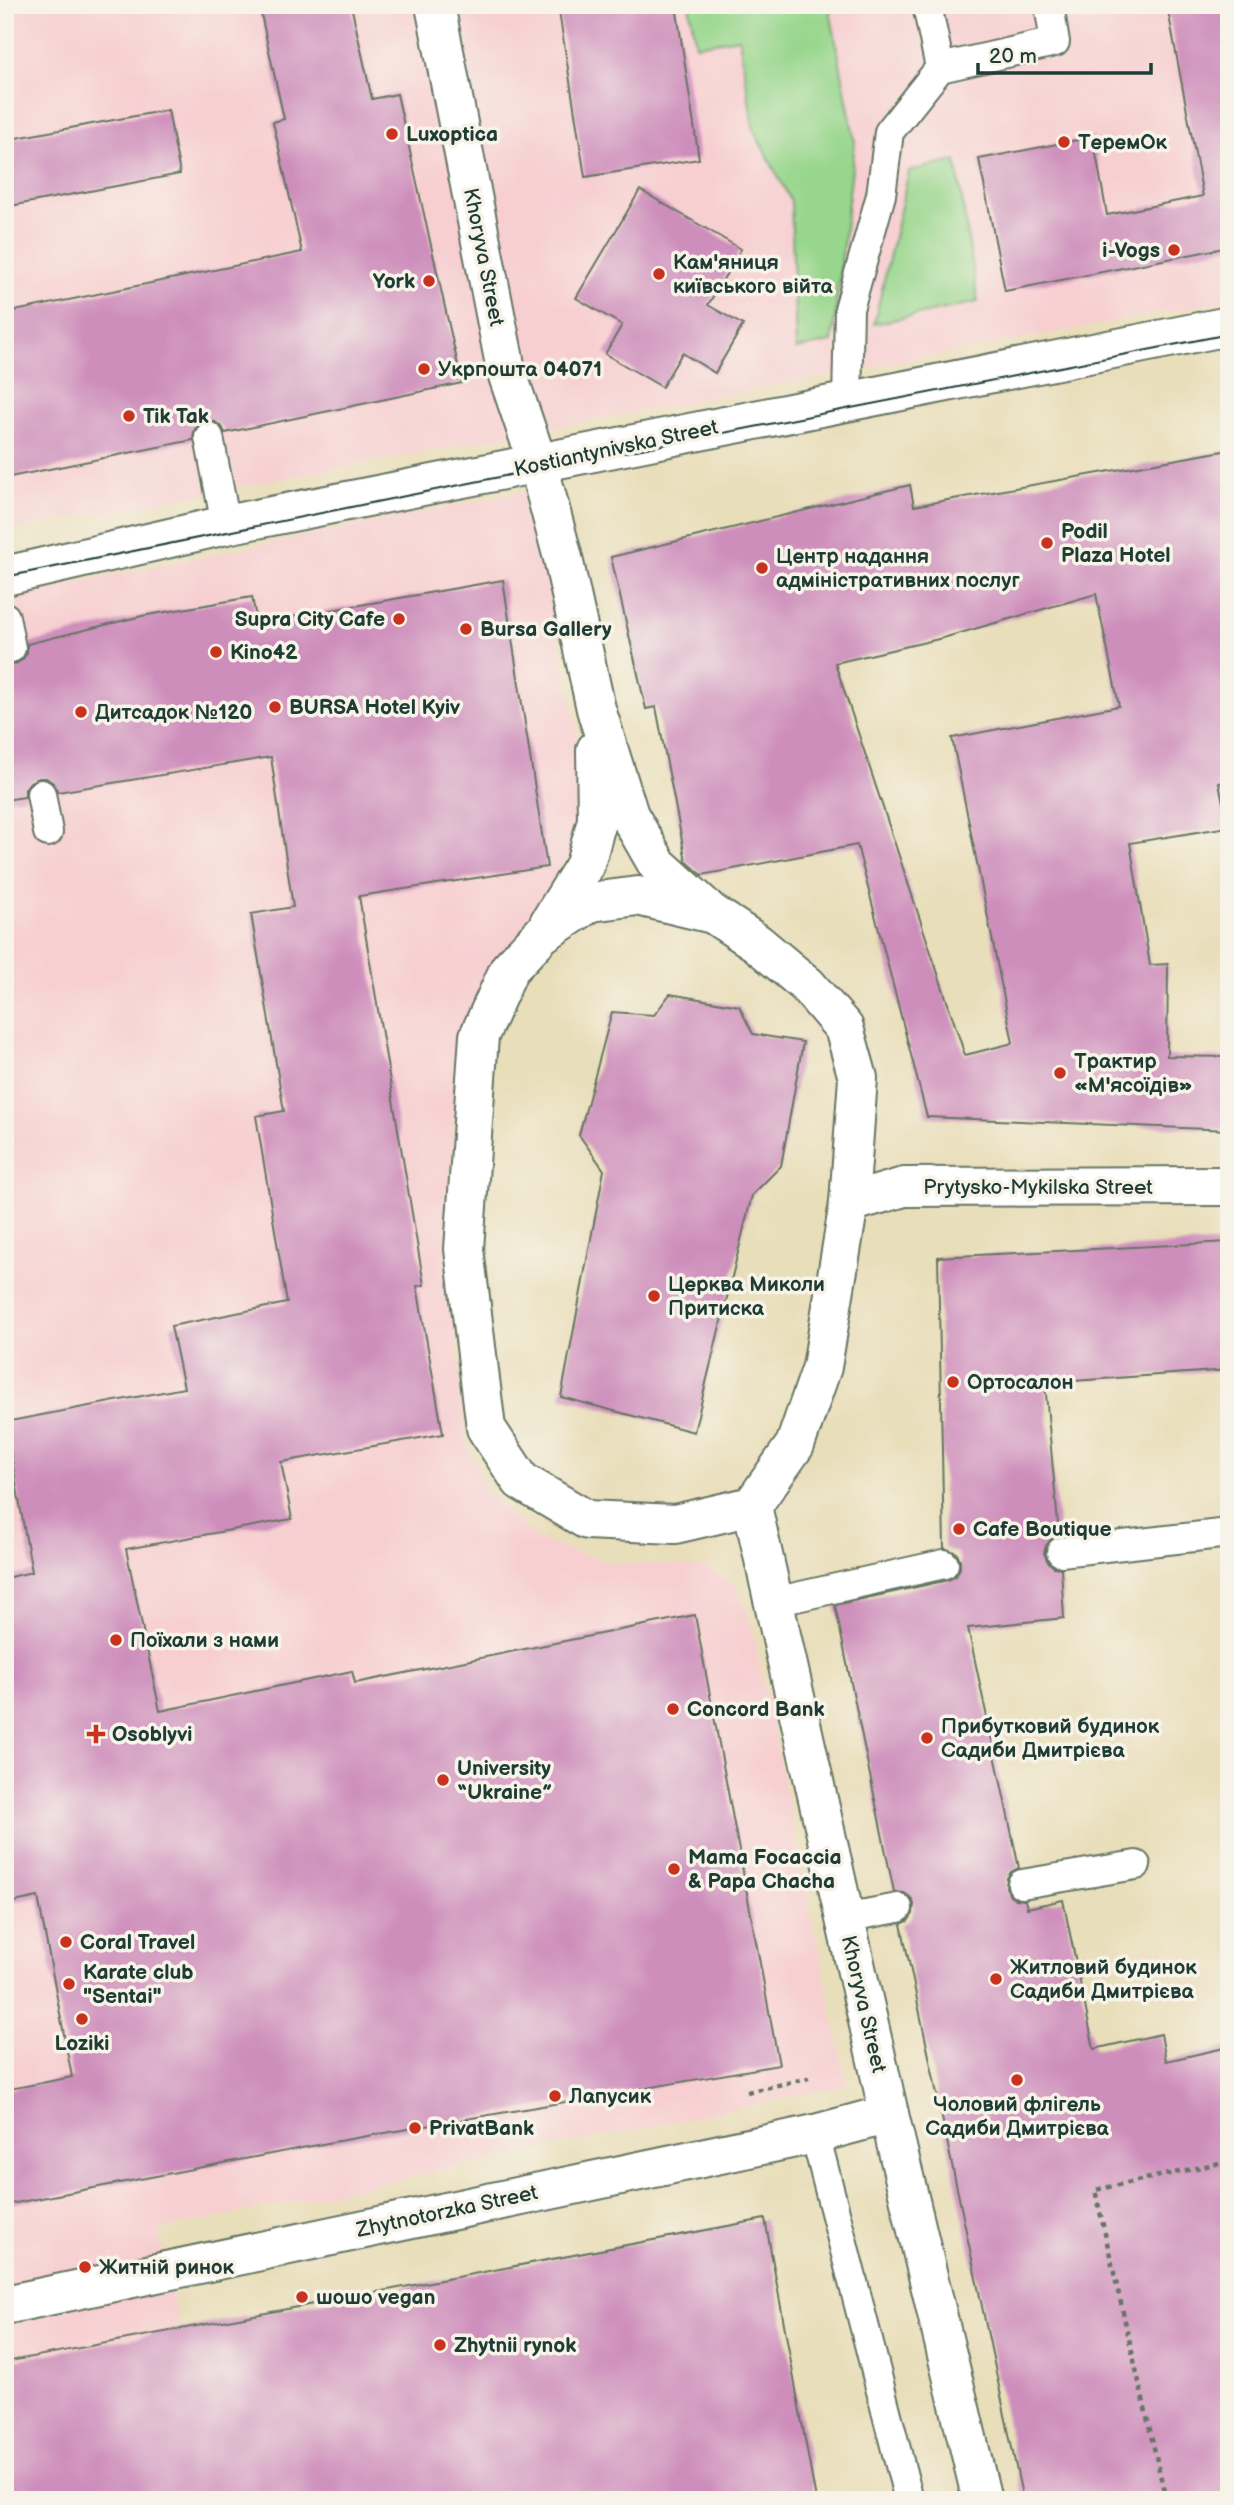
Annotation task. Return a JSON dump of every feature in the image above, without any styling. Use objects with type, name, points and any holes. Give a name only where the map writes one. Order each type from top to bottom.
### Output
[{"type":"street","name":"Khoryva Street","points":[[435,5],[506,370],[538,464],[563,558],[596,709],[629,815],[657,864],[713,914]]},
{"type":"street","name":"Kostiantynivska Street","points":[[5,576],[226,525],[1229,326]]},
{"type":"street","name":"Khoryva Street","points":[[542,934],[585,865],[597,820],[596,709]]},
{"type":"street","points":[[638,897],[713,914],[757,943],[807,985],[844,1028],[858,1078],[849,1203],[822,1367],[795,1445],[752,1506],[675,1524],[587,1520],[522,1480],[486,1428],[464,1249],[479,1036],[509,969],[542,934],[591,902],[638,897]]},
{"type":"street","name":"Prytysko-Mykilska Street","points":[[849,1203],[904,1187],[1229,1186]]},
{"type":"street","name":"Khoryva Street","points":[[752,1506],[888,2114],[982,2500]]},
{"type":"street","name":"Zhytnotorzka Street","points":[[5,2305],[815,2134],[888,2114]]},
{"type":"lane","points":[[927,5],[940,68]]},
{"type":"lane","points":[[847,401],[849,309],[881,195],[889,132],[940,68],[1055,42],[1049,5]]},
{"type":"lane","points":[[209,437],[226,525]]},
{"type":"lane","points":[[5,617],[11,648]]},
{"type":"lane","points":[[41,794],[48,832]]},
{"type":"lane","points":[[1061,1552],[1229,1533]]},
{"type":"lane","points":[[774,1602],[944,1564]]},
{"type":"lane","points":[[1022,1884],[1136,1865]]},
{"type":"lane","points":[[844,1918],[898,1908]]},
{"type":"lane","points":[[815,2134],[909,2500]]},
{"type":"path","points":[[747,2092],[809,2078]]},
{"type":"path","points":[[1166,2500],[1095,2190],[1229,2161]]},
{"type":"shaded area","points":[[5,5],[1229,5],[1229,300],[5,531]]},
{"type":"shaded area","points":[[530,490],[577,731],[579,790],[575,840],[558,882],[520,936],[484,979],[456,1052],[450,1264],[466,1441],[488,1495],[538,1540],[610,1563],[682,1565],[712,1569],[735,1586],[750,1619],[847,2085],[158,2230],[179,2329],[5,2362],[5,597]]},
{"type":"green space","points":[[689,5],[829,5],[855,142],[832,342],[796,349],[791,201],[754,131],[739,38],[696,45]]},
{"type":"green space","points":[[956,161],[978,302],[874,324],[909,171]]},
{"type":"building","points":[[259,5],[351,5],[372,99],[397,94],[462,383],[225,433],[215,422],[205,421],[194,431],[193,440],[5,478],[5,313],[302,252],[273,122],[284,119]]},
{"type":"building","points":[[558,5],[676,5],[699,159],[585,177]]},
{"type":"building","points":[[1167,5],[1229,5],[1229,247],[1005,291],[979,159],[1093,137],[1107,215],[1203,196]]},
{"type":"building","points":[[168,110],[180,174],[5,207],[5,140]]},
{"type":"building","name":"Кам'яниця київського війта","points":[[640,190],[741,249],[708,305],[743,325],[715,373],[682,353],[662,387],[605,354],[622,325],[576,298]]},
{"type":"building","points":[[1229,450],[1229,781],[1219,783],[1228,827],[1130,843],[1150,965],[1168,964],[1167,1056],[1229,1057],[1229,1130],[927,1117],[857,845],[702,875],[686,861],[656,707],[646,709],[611,557],[910,485],[914,506]],"holes":[[[1096,594],[1119,706],[952,738],[1013,1043],[965,1055],[835,663],[943,638]]]},
{"type":"building","points":[[503,580],[547,867],[359,896],[424,1285],[417,1286],[443,1434],[281,1462],[292,1519],[126,1549],[160,1711],[352,1671],[355,1683],[695,1615],[779,2065],[333,2142],[5,2205],[5,2090],[72,2077],[38,1897],[5,1904],[5,1578],[32,1572],[5,1422],[184,1388],[171,1326],[287,1303],[256,1116],[284,1111],[251,914],[293,907],[271,757],[58,792],[53,783],[46,778],[39,778],[30,782],[25,789],[25,797],[5,800],[5,664],[15,664],[22,660],[27,653],[27,644],[142,616],[252,597],[257,623]]},
{"type":"building","name":"Церква Миколи Притиска","points":[[670,994],[739,1006],[753,1034],[803,1042],[781,1166],[752,1195],[694,1432],[561,1397],[604,1170],[579,1135],[612,1012],[654,1015]]},
{"type":"building","points":[[1229,1242],[1229,1370],[1045,1383],[1059,1535],[1051,1539],[1044,1553],[1048,1562],[1061,1568],[1064,1618],[968,1628],[1019,1868],[1011,1872],[1006,1887],[1010,1895],[1025,1900],[1027,1908],[1063,1900],[1094,2049],[1161,2034],[1166,2061],[1229,2047],[1229,2500],[1023,2500],[901,1924],[908,1921],[913,1914],[914,1904],[904,1893],[894,1892],[835,1605],[948,1580],[956,1576],[960,1568],[957,1553],[944,1548],[938,1257]]},
{"type":"building","name":"Zhytnii rynok","points":[[765,2219],[816,2500],[5,2500],[5,2362]]},
{"type":"tram line","points":[[5,577],[1229,334]]},
{"type":"place","name":"Luxoptica","points":[[392,134]]},
{"type":"place","name":"ТеремОк","points":[[1064,142]]},
{"type":"place","name":"i-Vogs","points":[[1174,250]]},
{"type":"place","name":"Кам'яниця київського війта","points":[[659,274]]},
{"type":"place","name":"York","points":[[429,281]]},
{"type":"place","name":"Укрпошта 04071","points":[[424,369]]},
{"type":"place","name":"Tik Tak","points":[[129,416]]},
{"type":"place","name":"Podil Plaza Hotel","points":[[1047,543]]},
{"type":"place","name":"Центр надання адміністративних послуг","points":[[762,568]]},
{"type":"place","name":"Supra City Cafe","points":[[399,619]]},
{"type":"place","name":"Bursa Gallery","points":[[466,629]]},
{"type":"place","name":"Kino42","points":[[216,652]]},
{"type":"place","name":"BURSA Hotel Kyiv","points":[[275,707]]},
{"type":"place","name":"Дитсадок №120","points":[[81,712]]},
{"type":"place","name":"Трактир «М'ясоїдів»","points":[[1060,1073]]},
{"type":"place","name":"Церква Миколи Притиска","points":[[654,1296]]},
{"type":"place","name":"Ортосалон","points":[[953,1382]]},
{"type":"place","name":"Cafe Boutique","points":[[959,1529]]},
{"type":"place","name":"Поїхали з нами","points":[[116,1640]]},
{"type":"place","name":"Concord Bank","points":[[673,1709]]},
{"type":"place","name":"Osoblyvi","points":[[96,1734]]},
{"type":"place","name":"Прибутковий будинок Садиби Дмитрієва","points":[[927,1738]]},
{"type":"place","name":"University “Ukraine”","points":[[443,1780]]},
{"type":"place","name":"Mama Focaccia & Papa Chacha","points":[[674,1869]]},
{"type":"place","name":"Coral Travel","points":[[66,1942]]},
{"type":"place","name":"Житловий будинок Садиби Дмитрієва","points":[[996,1979]]},
{"type":"place","name":"Karate club \"Sentai\"","points":[[69,1984]]},
{"type":"place","name":"Loziki","points":[[82,2019]]},
{"type":"place","name":"Чоловий флігель Садиби Дмитрієва","points":[[1017,2080]]},
{"type":"place","name":"Лапусик","points":[[555,2096]]},
{"type":"place","name":"PrivatBank","points":[[415,2128]]},
{"type":"place","name":"Житній ринок","points":[[85,2267]]},
{"type":"place","name":"шошо vegan","points":[[302,2297]]},
{"type":"place","name":"Zhytnii rynok","points":[[440,2345]]}]
